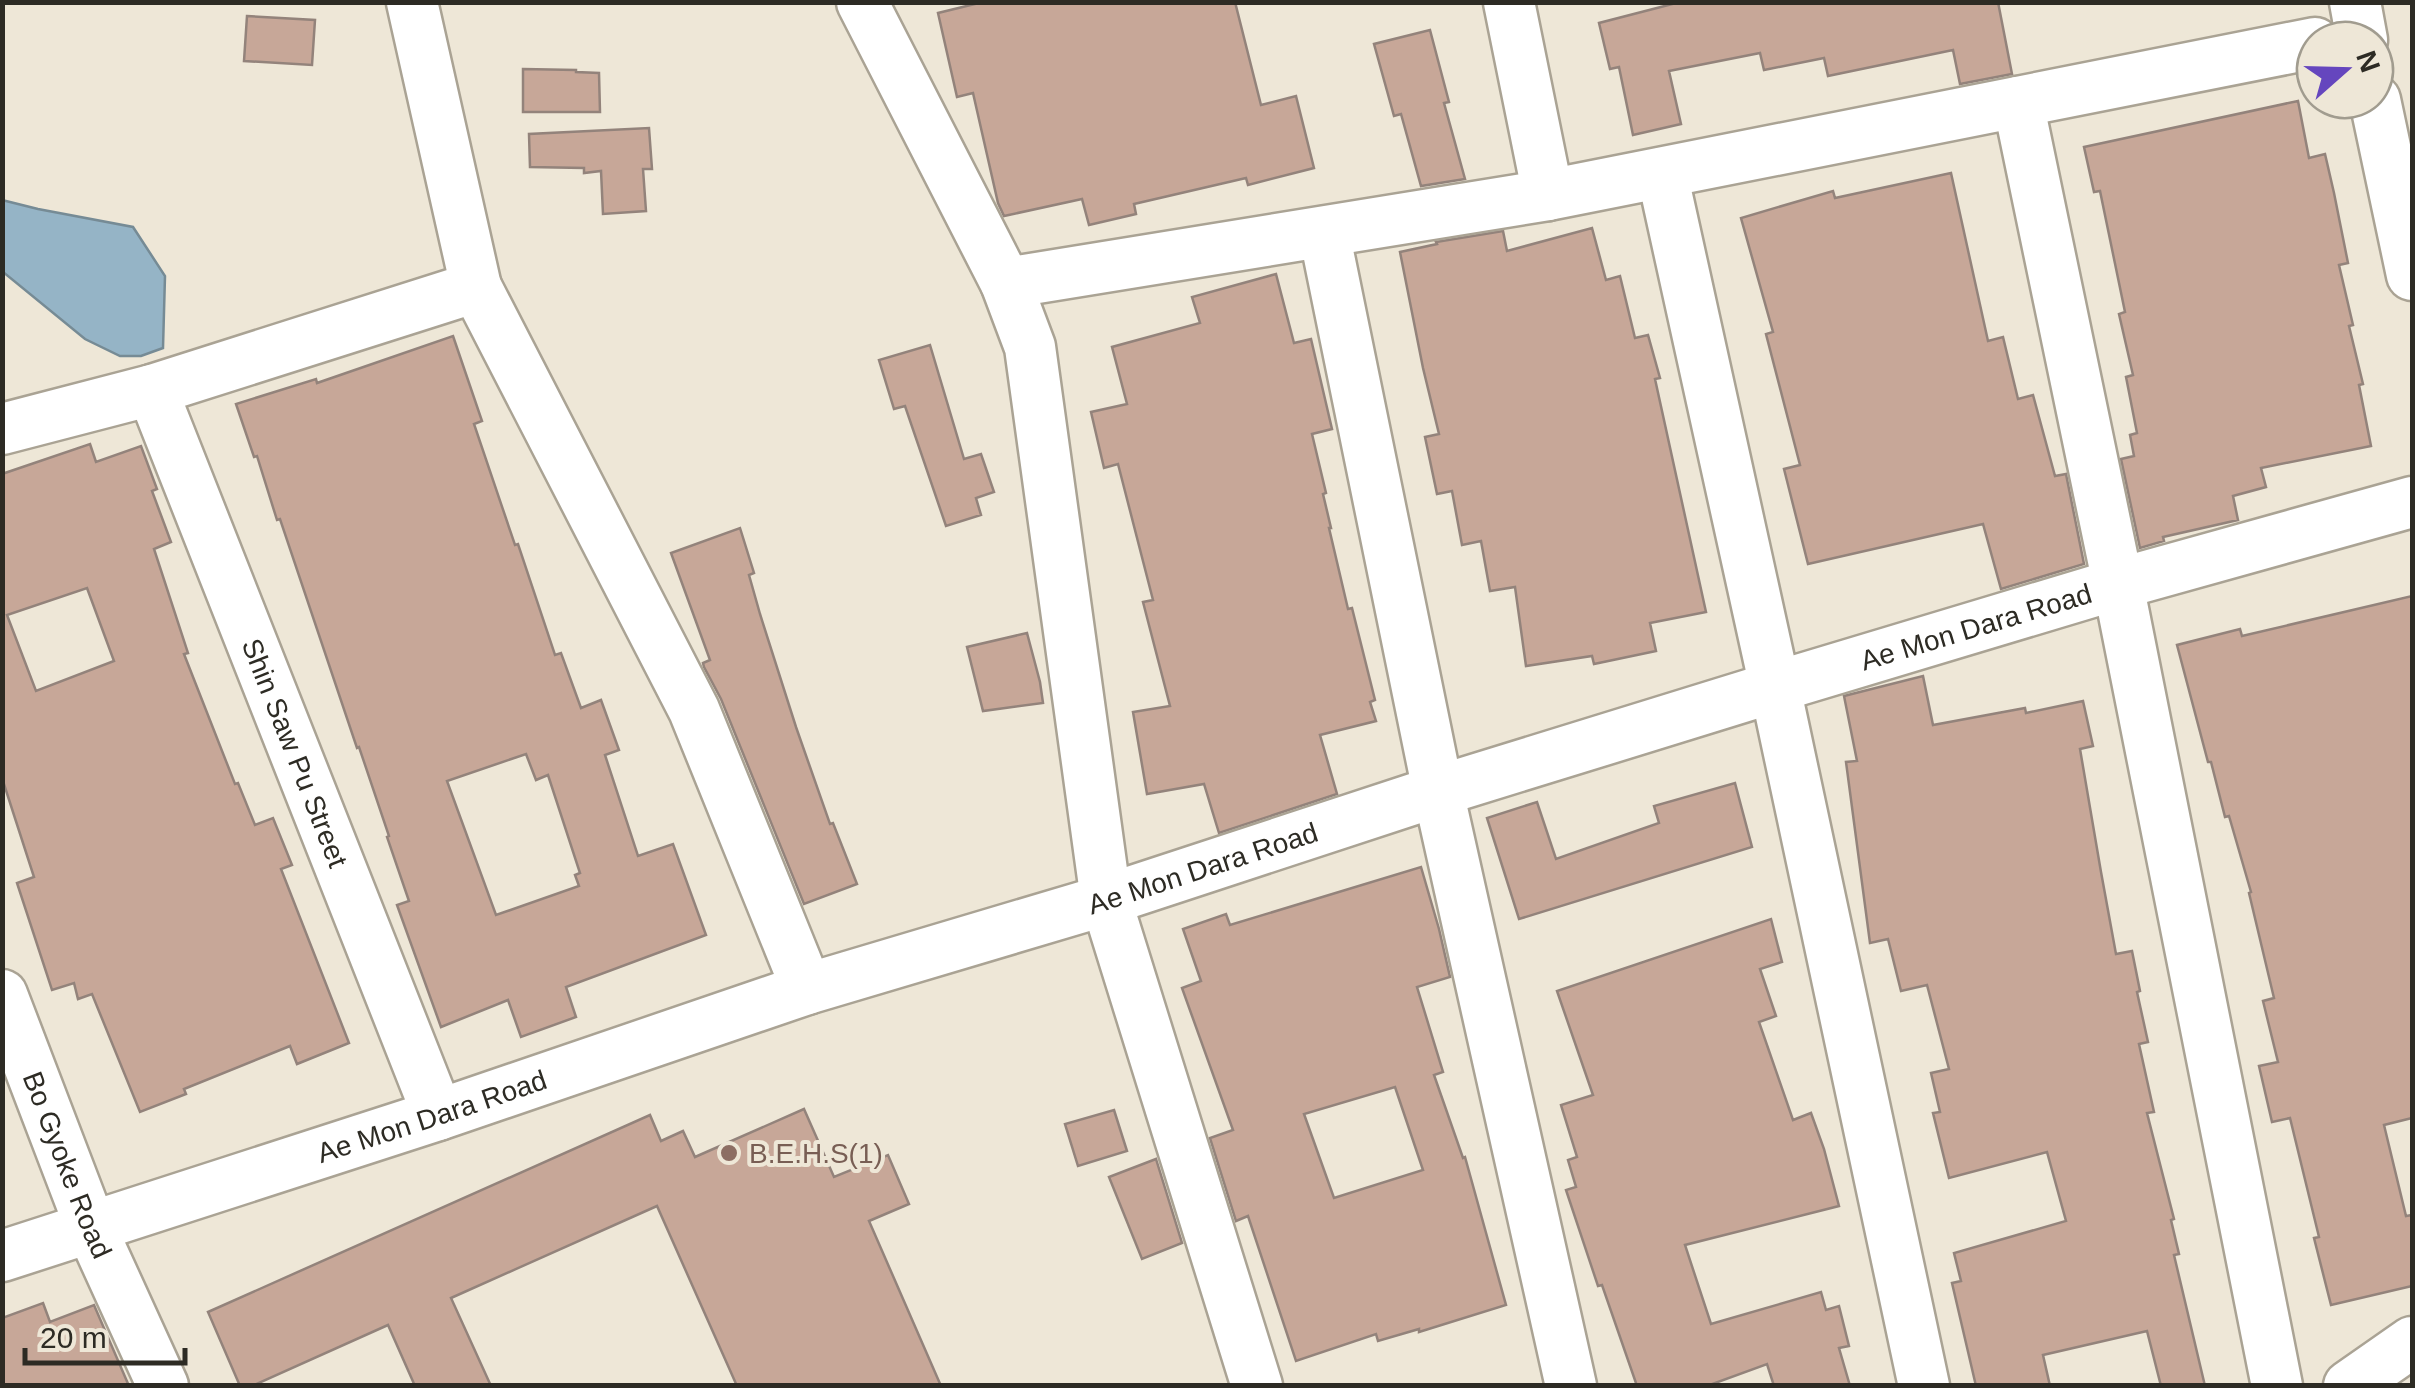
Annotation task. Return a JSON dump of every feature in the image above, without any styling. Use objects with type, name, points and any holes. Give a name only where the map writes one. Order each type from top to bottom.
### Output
[{"type":"street","points":[[412,2],[476,287],[694,710],[808,989]]},
{"type":"street","points":[[862,2],[1006,282],[1030,347],[1106,900],[1257,1386]]},
{"type":"street","points":[[1509,2],[1548,195]]},
{"type":"street","points":[[1006,282],[1548,195],[2295,43]]},
{"type":"street","points":[[2018,102],[2277,1386]]},
{"type":"street","points":[[2379,120],[2412,275]]},
{"type":"street","points":[[1662,173],[1924,1386]]},
{"type":"street","points":[[1324,232],[1438,791],[1571,1386]]},
{"type":"street","points":[[2,429],[152,390],[476,287]]},
{"type":"street","name":"Shin Saw Pu Street","points":[[152,390],[438,1115]]},
{"type":"street","name":"Ae Mon Dara Road","points":[[2,1256],[438,1115],[808,989],[1106,900],[1438,791],[2118,584],[2412,502]]},
{"type":"street","name":"Bo Gyoke Road","points":[[2,996],[91,1228],[163,1386]]},
{"type":"street","points":[[2349,1386],[2412,1342]]},
{"type":"water","points":[[2,200],[133,227],[165,276],[163,348],[141,356],[120,356],[85,339],[3,272]]},
{"type":"building","points":[[983,2],[1235,2],[1261,105],[1296,96],[1314,168],[1248,185],[1246,178],[1134,204],[1136,214],[1089,225],[1082,199],[1004,216],[973,93],[957,97],[938,13]]},
{"type":"building","points":[[1680,2],[1998,2],[2012,74],[1960,84],[1953,50],[1828,76],[1824,58],[1764,70],[1760,53],[1669,71],[1681,124],[1633,135],[1619,67],[1610,69],[1599,23]]},
{"type":"building","points":[[247,16],[315,20],[312,65],[244,61]]},
{"type":"building","points":[[1430,30],[1449,102],[1444,103],[1465,179],[1421,186],[1401,114],[1394,116],[1374,44]]},
{"type":"building","points":[[523,69],[599,73],[600,112],[523,112]]},
{"type":"building","points":[[2295,102],[2295,120],[2302,120],[2309,158],[2325,154],[2334,193],[2348,263],[2339,265],[2353,325],[2349,326],[2363,384],[2359,385],[2371,446],[2261,468],[2266,487],[2233,496],[2238,520],[2163,537],[2164,541],[2140,548],[2121,459],[2134,456],[2130,435],[2137,433],[2126,377],[2133,375],[2119,314],[2125,312],[2100,191],[2094,192],[2084,147]]},
{"type":"building","points":[[649,128],[652,169],[643,169],[646,211],[603,214],[601,171],[530,167],[529,134]]},
{"type":"building","points":[[1951,173],[1988,341],[2003,337],[2018,399],[2033,395],[2055,476],[2066,474],[2084,564],[2001,589],[1983,524],[1808,564],[1784,469],[1800,465],[1766,334],[1773,332],[1741,218],[1833,191],[1835,198]]},
{"type":"building","points":[[1592,228],[1606,280],[1620,276],[1635,338],[1648,335],[1706,612],[1650,623],[1656,651],[1594,664],[1592,656],[1526,666],[1515,587],[1490,591],[1481,541],[1462,545],[1452,491],[1437,494],[1425,437],[1439,434],[1400,252],[1503,231],[1507,251]]},
{"type":"building","points":[[1276,274],[1294,343],[1311,339],[1332,429],[1312,434],[1326,493],[1323,494],[1329,528],[1375,700],[1370,702],[1376,721],[1320,735],[1337,794],[1219,833],[1204,784],[1147,794],[1133,712],[1170,706],[1143,602],[1153,600],[1118,464],[1104,468],[1091,412],[1127,404],[1112,347],[1200,323],[1192,297]]},
{"type":"building","points":[[453,336],[482,421],[474,424],[555,655],[561,653],[581,708],[601,700],[619,750],[605,755],[638,856],[673,844],[706,935],[566,987],[576,1017],[521,1037],[508,1000],[441,1027],[397,905],[409,901],[389,836],[280,519],[277,520],[236,404],[316,379],[317,383]],"holes":[[[526,754],[536,780],[548,775],[580,873],[575,875],[579,886],[496,915],[447,781]]]},
{"type":"building","points":[[930,345],[964,459],[981,454],[994,492],[976,498],[981,515],[946,526],[905,406],[894,409],[879,360]]},
{"type":"building","points":[[90,444],[96,462],[141,446],[171,542],[154,549],[188,653],[184,654],[255,825],[273,818],[292,865],[281,869],[349,1043],[297,1064],[290,1046],[184,1089],[186,1094],[140,1112],[92,994],[78,999],[74,983],[52,990],[17,883],[34,877],[2,778],[2,474]],"holes":[[[87,588],[114,661],[36,691],[7,615]]]},
{"type":"building","points":[[740,528],[754,573],[749,575],[796,727],[830,824],[833,823],[857,884],[804,904],[721,699],[704,667],[703,663],[710,660],[671,553]]},
{"type":"building","points":[[2412,596],[2412,1118],[2384,1125],[2406,1216],[2412,1215],[2412,1286],[2331,1305],[2290,1118],[2272,1122],[2259,1066],[2278,1062],[2263,1001],[2274,998],[2251,892],[2208,762],[2177,645],[2240,629],[2242,636]]},
{"type":"building","points":[[1027,633],[1043,703],[983,711],[967,647]]},
{"type":"building","points":[[1923,676],[1933,725],[2083,701],[2093,746],[2080,749],[2101,872],[2116,954],[2132,951],[2148,1042],[2139,1044],[2154,1112],[2147,1113],[2174,1219],[2171,1220],[2179,1254],[2174,1255],[2205,1386],[2161,1386],[2147,1331],[2043,1355],[2050,1386],[1976,1386],[1952,1283],[1961,1281],[1954,1253],[2066,1221],[2047,1152],[1949,1178],[1933,1113],[1940,1112],[1931,1073],[1949,1069],[1927,985],[1901,991],[1888,939],[1870,943],[1846,762],[1857,761],[1844,696]]},
{"type":"building","points":[[1735,783],[1752,847],[1519,919],[1487,818],[1537,802],[1556,859],[1659,823],[1654,806]]},
{"type":"building","points":[[1421,867],[1450,977],[1417,987],[1443,1072],[1434,1075],[1465,1157],[1506,1305],[1419,1332],[1378,1341],[1376,1334],[1296,1361],[1248,1216],[1236,1221],[1210,1138],[1233,1130],[1182,988],[1201,981],[1183,929],[1226,914],[1230,925]],"holes":[[[1395,1087],[1423,1170],[1334,1198],[1304,1114]]]},
{"type":"building","points":[[1771,919],[1782,962],[1760,969],[1776,1016],[1759,1022],[1793,1120],[1811,1113],[1839,1206],[1685,1245],[1711,1324],[1821,1292],[1826,1310],[1839,1306],[1849,1346],[1839,1348],[1850,1386],[1774,1386],[1767,1364],[1707,1386],[1637,1386],[1566,1190],[1576,1187],[1568,1160],[1577,1157],[1561,1105],[1593,1095],[1557,991]]},
{"type":"building","points":[[804,1109],[834,1177],[888,1155],[909,1204],[869,1221],[941,1386],[737,1386],[657,1206],[451,1298],[491,1386],[415,1386],[388,1325],[252,1386],[240,1386],[208,1312],[650,1115],[661,1141],[683,1131],[695,1157]]},
{"type":"building","points":[[1114,1110],[1127,1151],[1078,1166],[1065,1124]]},
{"type":"building","points":[[1156,1159],[1182,1243],[1142,1259],[1109,1177]]},
{"type":"building","points":[[43,1303],[50,1322],[94,1305],[129,1386],[2,1386],[2,1318]]},
{"type":"place","name":"B.E.H.S(1)","points":[[729,1153]]}]
